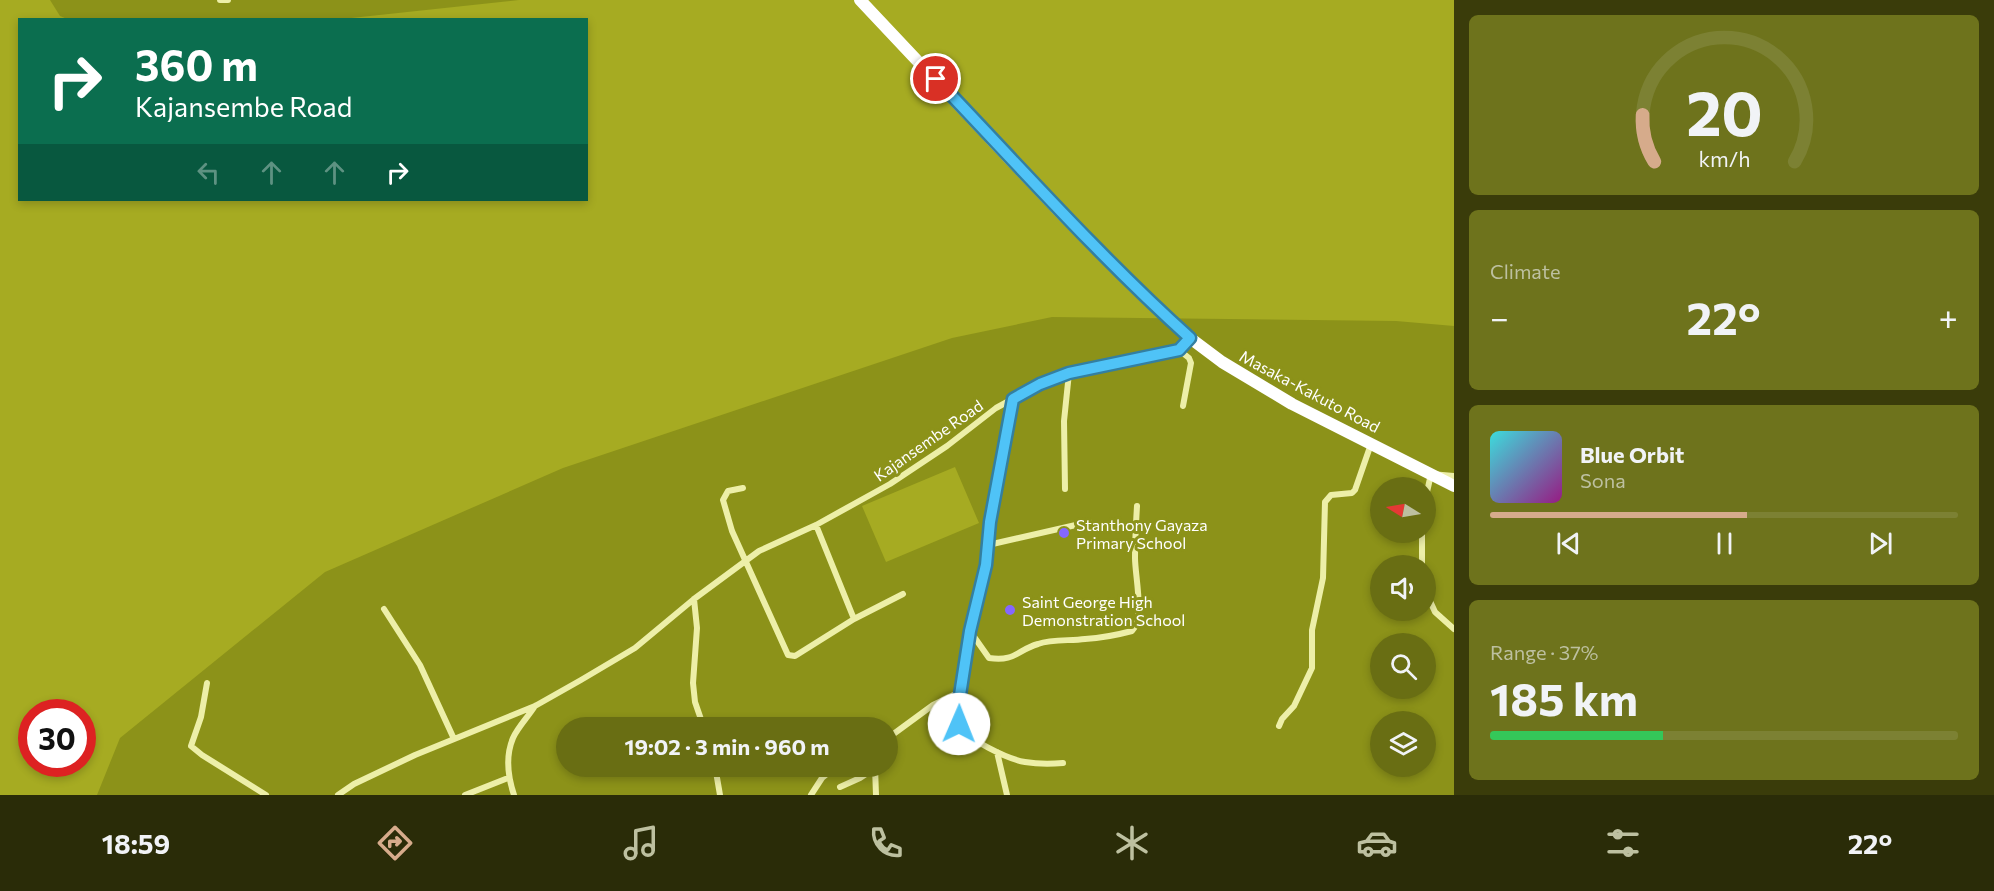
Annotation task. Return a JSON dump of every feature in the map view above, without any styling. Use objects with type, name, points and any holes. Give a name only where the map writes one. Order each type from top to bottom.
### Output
[{"type":"highway","name":"Masaka-Kakuto Road","points":[[860,0],[1056,208],[1148,300],[1190,338],[1222,362],[1265,388],[1454,486]]},
{"type":"street","points":[[220,0],[228,0]]},
{"type":"street","points":[[1183,406],[1191,363],[1189,358],[1179,350],[1190,338]]},
{"type":"street","name":"Kajansembe Road","points":[[338,795],[354,784],[415,755],[535,706],[635,648],[694,599],[759,551],[816,525],[917,468],[996,408],[1040,384],[1069,373],[1179,350]]},
{"type":"street","points":[[1065,489],[1064,421],[1069,373]]},
{"type":"street","points":[[1013,399],[986,565],[970,631],[957,714],[959,724],[976,739],[997,752],[1024,762],[1063,763]]},
{"type":"street","points":[[1279,726],[1294,706],[1312,668],[1312,630],[1323,578],[1325,502],[1331,495],[1352,493],[1355,490],[1371,443]]},
{"type":"street","points":[[1430,477],[1431,474],[1454,476]]},
{"type":"street","points":[[743,488],[728,491],[723,500],[735,540],[788,655],[795,656],[854,619],[903,594]]},
{"type":"street","points":[[970,631],[989,658],[999,660],[1011,658],[1042,642],[1085,639],[1132,631],[1137,627],[1135,558],[1137,506]]},
{"type":"street","points":[[988,545],[1089,522]]},
{"type":"street","points":[[816,525],[854,619]]},
{"type":"street","points":[[694,599],[697,628],[693,682],[695,702],[700,717]]},
{"type":"street","points":[[384,609],[420,665],[454,739]]},
{"type":"street","points":[[1436,613],[1454,629]]},
{"type":"street","points":[[207,683],[201,717],[191,746],[266,795]]},
{"type":"street","points":[[898,731],[933,705],[960,692]]},
{"type":"street","points":[[514,795],[508,778],[513,738],[535,706]]},
{"type":"street","points":[[997,752],[1007,795]]},
{"type":"street","points":[[717,777],[720,795]]},
{"type":"street","points":[[811,795],[823,777]]},
{"type":"street","points":[[840,787],[861,777]]},
{"type":"street","points":[[875,777],[876,795]]},
{"type":"street","points":[[465,795],[508,778]]},
{"type":"shaded area","points":[[0,0],[50,0],[60,16],[65,18],[18,18],[18,201],[588,201],[588,18],[351,18],[519,0],[1454,0],[1454,326],[1396,321],[1052,317],[952,338],[563,468],[325,572],[120,738],[97,795],[0,795]]},
{"type":"shaded area","points":[[955,467],[979,523],[886,562],[862,506]]},
{"type":"place","name":"Stanthony Gayaza Primary School","points":[[1064,533]]},
{"type":"place","name":"Saint George High Demonstration School","points":[[1010,610]]},
{"type":"route","points":[[936,79],[1056,208],[1148,300],[1190,338],[1179,350],[1121,360],[1069,373],[1040,384],[1013,399],[990,522],[986,565],[972,621],[958,703],[959,724]]}]
